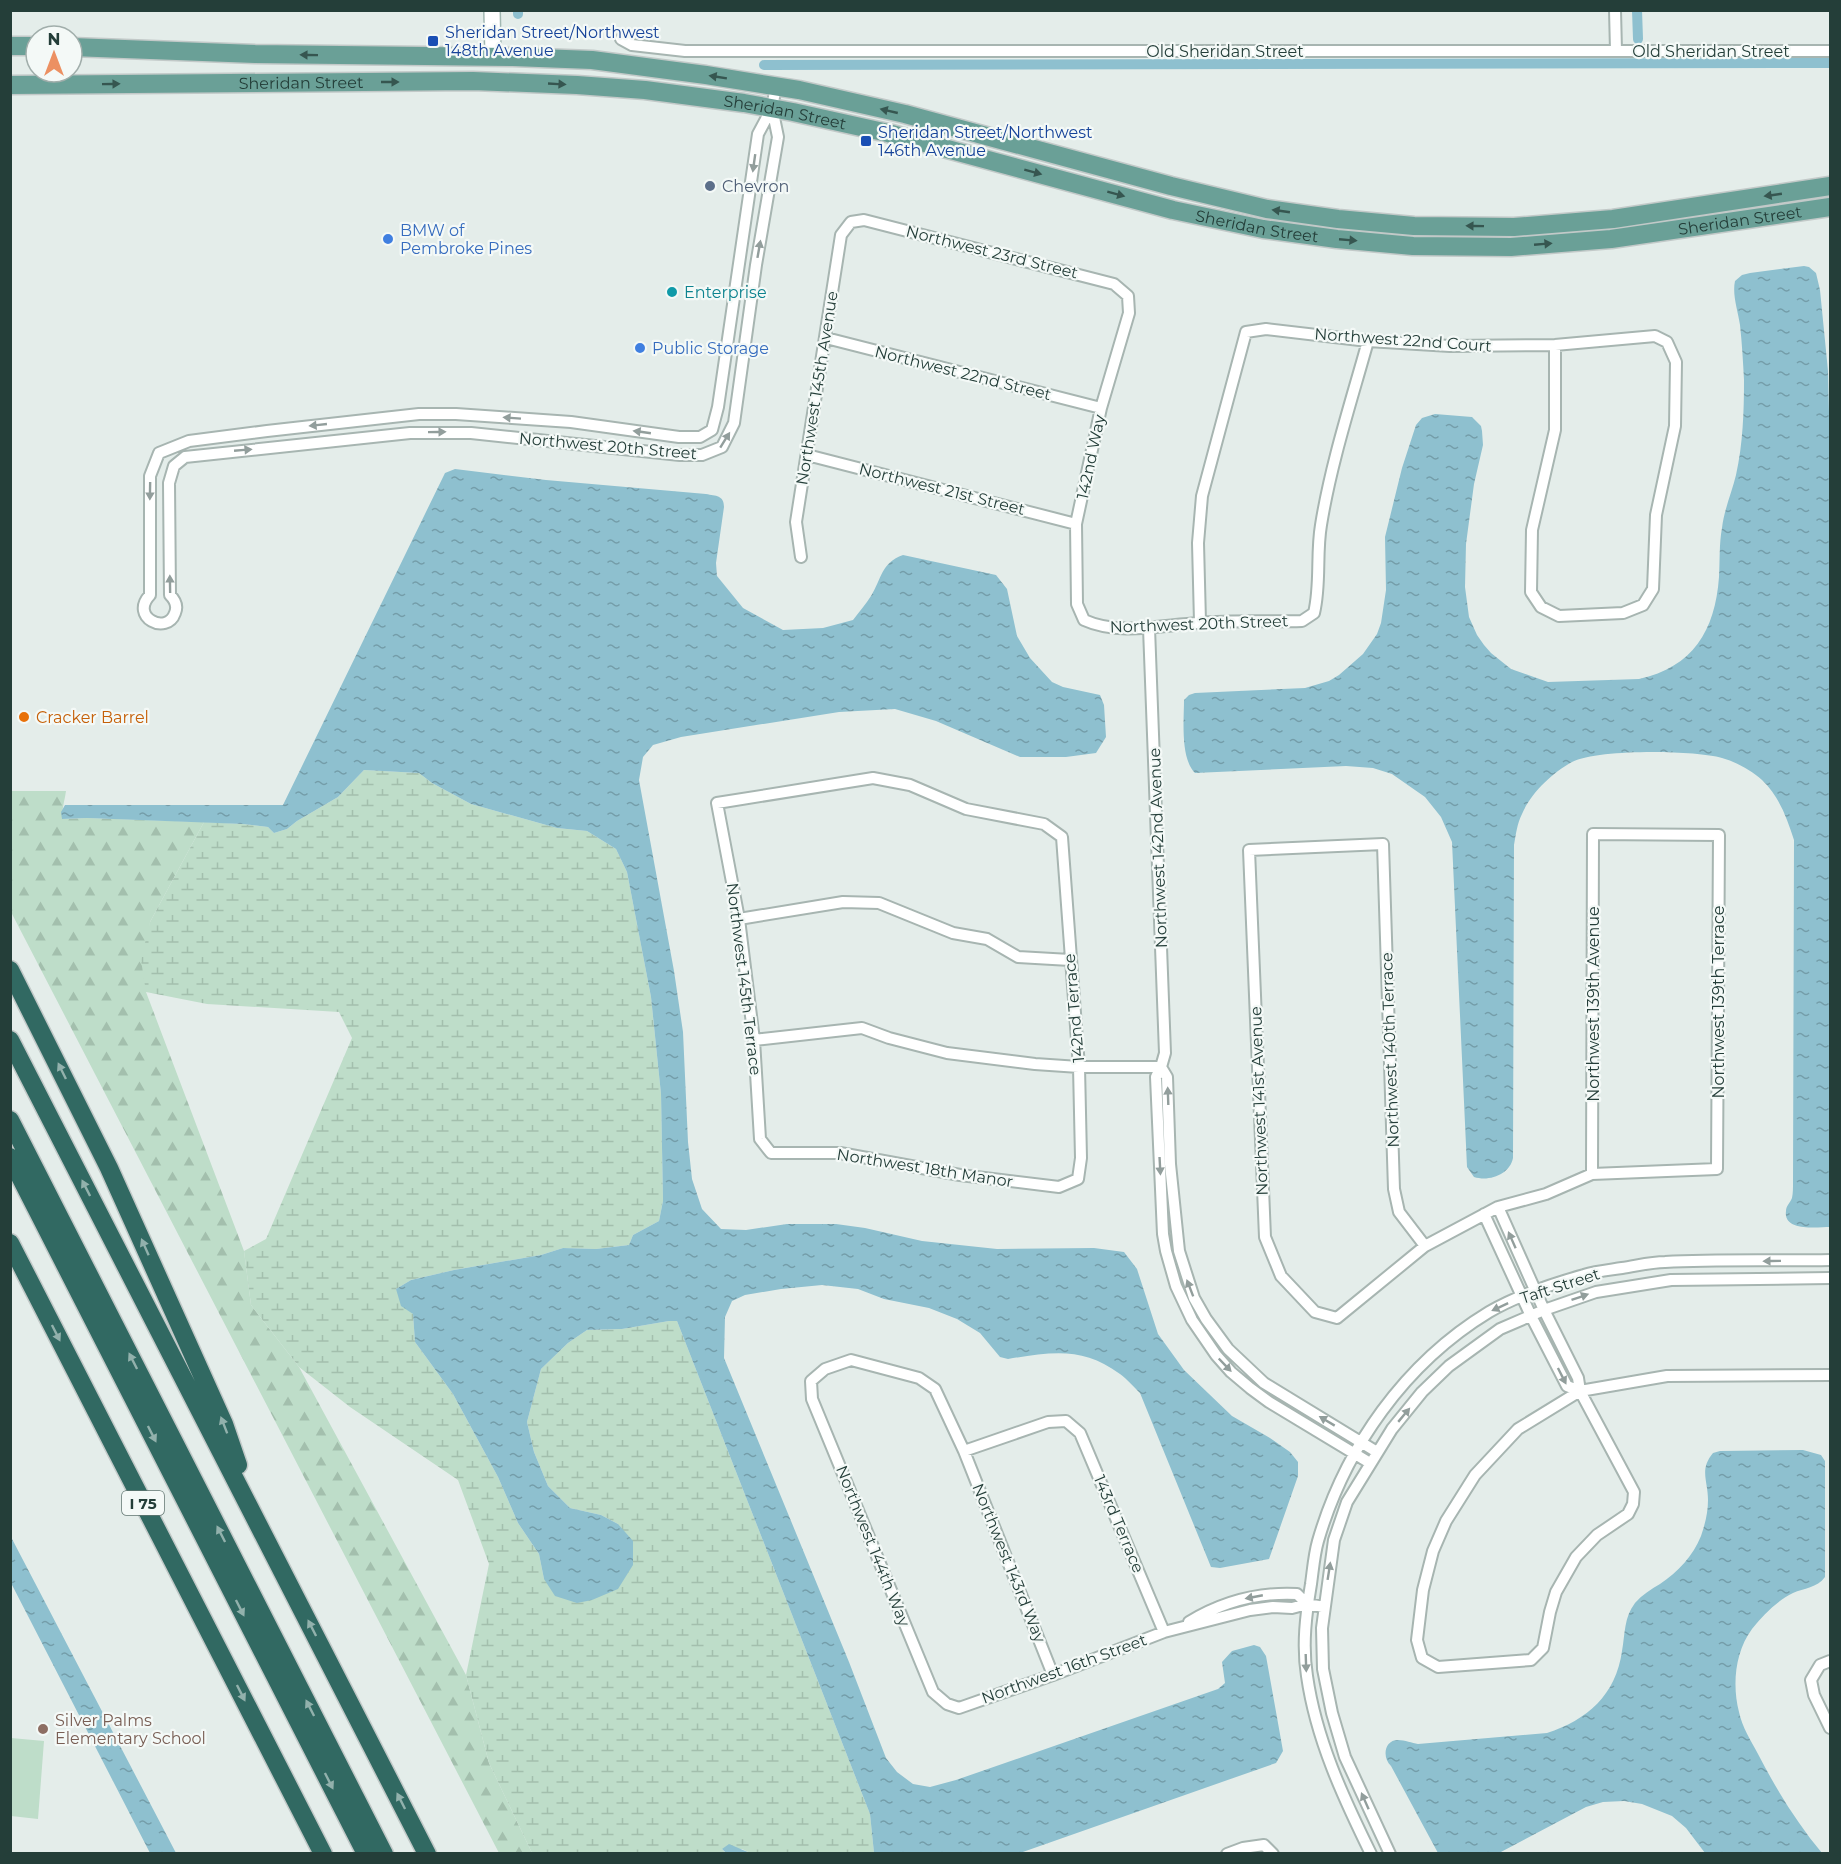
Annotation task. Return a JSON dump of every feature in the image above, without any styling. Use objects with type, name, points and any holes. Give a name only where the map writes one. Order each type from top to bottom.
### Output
[{"type":"highway","points":[[10,970],[92,1131],[224,1424],[257,1520]]},
{"type":"highway","points":[[10,1040],[428,1854]]},
{"type":"highway","points":[[10,1120],[384,1854]]},
{"type":"highway","points":[[10,1157],[366,1854]]},
{"type":"highway","points":[[10,1184],[57,1267],[117,1383],[133,1398]]},
{"type":"highway","name":"I 75","points":[[10,1243],[323,1854]]},
{"type":"highway","points":[[10,1250],[37,1294]]},
{"type":"main road","name":"Sheridan Street","points":[[84,48],[255,54],[553,58],[706,75],[776,86],[905,114],[1171,186],[1267,209],[1414,226],[1514,226],[1613,219],[1830,186]]},
{"type":"main road","points":[[493,56],[508,80],[519,68],[553,58]]},
{"type":"main road","name":"Sheridan Street","points":[[10,85],[508,80],[645,90],[772,108],[888,133],[1173,210],[1263,229],[1413,246],[1511,247],[1611,238],[1830,207]]},
{"type":"street","points":[[492,10],[493,56]]},
{"type":"street","points":[[1615,10],[1616,51]]},
{"type":"street","name":"Old Sheridan Street","points":[[621,39],[632,45],[685,51],[1830,51]]},
{"type":"street","points":[[772,108],[776,86]]},
{"type":"street","name":"Northwest 20th Street","points":[[772,108],[778,137],[756,264],[734,423],[722,447],[702,455],[680,455],[445,432],[410,433],[185,457],[174,466],[169,483],[170,595],[174,599],[176,609],[172,619],[163,624],[157,624],[148,619],[144,609],[146,599],[150,595],[150,476],[159,453],[189,441],[419,414],[456,414],[571,422],[679,437],[700,437],[712,430],[718,406],[758,134],[772,108]]},
{"type":"street","name":"Northwest 23rd Street","points":[[851,222],[864,219],[1114,284],[1128,296]]},
{"type":"street","name":"Northwest 145th Avenue","points":[[801,557],[796,522],[841,234],[851,222]]},
{"type":"street","name":"142nd Way","points":[[1084,620],[1077,604],[1076,524],[1101,408],[1129,313],[1128,296]]},
{"type":"street","name":"Northwest 22nd Court","points":[[1200,622],[1198,543],[1202,496],[1246,332],[1266,329],[1368,341],[1450,346],[1555,345],[1655,336],[1667,342],[1676,362],[1674,426],[1656,515],[1653,589],[1643,605],[1623,613],[1559,616],[1541,607],[1531,592],[1532,530],[1555,430],[1555,345]]},
{"type":"street","name":"Northwest 22nd Street","points":[[826,338],[1101,408]]},
{"type":"street","name":"Northwest 20th Street","points":[[1084,620],[1099,627],[1149,628],[1200,622],[1302,621],[1314,613],[1317,600],[1320,528],[1332,473],[1368,341]]},
{"type":"street","name":"Northwest 21st Street","points":[[807,455],[1076,524]]},
{"type":"street","name":"Northwest 142nd Avenue","points":[[1149,628],[1165,1053],[1156,1077],[1163,1234],[1171,1274],[1182,1302],[1202,1338],[1231,1372],[1269,1402],[1370,1463]]},
{"type":"street","name":"142nd Terrace","points":[[717,803],[873,778],[910,785],[966,809],[1044,824],[1062,837],[1079,1067],[1082,1158],[1078,1179]]},
{"type":"street","name":"Northwest 145th Terrace","points":[[717,803],[739,919],[754,1040],[760,1139],[771,1153]]},
{"type":"street","name":"Northwest 139th Avenue","points":[[1592,1174],[1593,834],[1719,835]]},
{"type":"street","name":"Northwest 139th Terrace","points":[[1592,1174],[1717,1169],[1719,835]]},
{"type":"street","name":"Northwest 141st Avenue","points":[[1383,844],[1249,850],[1265,1237],[1281,1276],[1315,1312],[1337,1318],[1425,1246]]},
{"type":"street","name":"Northwest 140th Terrace","points":[[1383,844],[1394,1190],[1399,1212],[1425,1246]]},
{"type":"street","points":[[739,919],[843,902],[879,903],[953,933],[987,939],[1018,957],[1070,960]]},
{"type":"street","points":[[754,1040],[862,1028],[888,1038],[947,1053],[1079,1067],[1161,1067]]},
{"type":"street","name":"Northwest 142nd Avenue","points":[[1161,1067],[1167,1077],[1170,1164],[1176,1232],[1183,1265],[1194,1298],[1217,1336],[1264,1383],[1377,1452]]},
{"type":"street","name":"Northwest 18th Manor","points":[[771,1153],[840,1153],[960,1175],[1059,1187],[1078,1179]]},
{"type":"street","points":[[1425,1246],[1484,1214],[1546,1194],[1592,1174]]},
{"type":"street","points":[[1498,1208],[1544,1310],[1578,1378],[1580,1391],[1634,1492],[1634,1503],[1629,1514],[1597,1535],[1576,1557],[1556,1592],[1543,1648],[1531,1660],[1438,1667],[1422,1658],[1417,1640],[1423,1590],[1433,1551],[1446,1521],[1475,1475],[1518,1428],[1580,1391],[1667,1376],[1830,1375]]},
{"type":"street","points":[[1484,1214],[1531,1316],[1567,1386],[1580,1391]]},
{"type":"street","name":"Taft Street","points":[[1354,1454],[1380,1413],[1411,1376],[1438,1349],[1490,1311],[1535,1290],[1587,1274],[1663,1262],[1830,1260]]},
{"type":"street","name":"Taft Street","points":[[1370,1463],[1422,1392],[1449,1366],[1500,1329],[1544,1310],[1596,1292],[1671,1280],[1830,1278]]},
{"type":"street","name":"Northwest 143rd Way","points":[[811,1382],[825,1369],[851,1360],[919,1378],[935,1389],[964,1452],[1053,1675]]},
{"type":"street","name":"Northwest 144th Way","points":[[811,1382],[812,1399],[933,1692],[946,1704]]},
{"type":"street","name":"143rd Terrace","points":[[964,1452],[1048,1422],[1066,1421],[1080,1433],[1164,1632]]},
{"type":"street","points":[[1354,1454],[1317,1543],[1307,1604],[1306,1674],[1329,1764],[1370,1853],[1388,1849],[1346,1757],[1332,1713],[1323,1669],[1322,1628],[1334,1540],[1347,1502],[1370,1463]]},
{"type":"street","name":"Northwest 16th Street","points":[[946,1704],[959,1708],[1053,1675],[1181,1627],[1236,1600],[1260,1595],[1297,1593],[1307,1604],[1324,1607]]},
{"type":"street","points":[[1830,1661],[1820,1665],[1811,1680],[1814,1695],[1830,1728]]},
{"type":"street","points":[[1227,1854],[1243,1848],[1264,1845],[1273,1854]]},
{"type":"green space","points":[[364,770],[419,773],[432,783],[471,804],[557,828],[587,831],[616,849],[627,872],[651,997],[661,1094],[663,1201],[659,1221],[633,1235],[629,1245],[596,1249],[563,1248],[541,1255],[411,1280],[396,1289],[413,1314],[415,1342],[453,1394],[498,1477],[518,1523],[539,1554],[544,1579],[618,1524],[601,1515],[570,1508],[548,1486],[534,1452],[527,1422],[541,1369],[568,1343],[587,1330],[622,1329],[677,1321],[870,1814],[874,1853],[750,1853],[742,1849],[722,1849],[726,1854],[532,1853],[489,1763],[466,1675],[489,1564],[458,1480],[350,1407],[299,1367],[251,1305],[244,1251],[266,1239],[352,1038],[339,1012],[207,1004],[146,992],[141,960],[150,922],[204,822],[268,827],[274,833],[287,829],[338,797]]},
{"type":"green space","points":[[11,791],[66,791],[63,819],[204,822],[150,922],[146,992],[244,1251],[251,1305],[299,1367],[466,1675],[489,1763],[532,1853],[499,1853],[11,912]]},
{"type":"green space","points":[[11,1738],[44,1741],[38,1819],[11,1816]]},
{"type":"water","points":[[1804,266],[1816,273],[1820,290],[1828,371],[1830,453],[1830,1227],[1795,1225],[1787,1218],[1786,1209],[1792,1198],[1793,1187],[1794,840],[1778,800],[1762,780],[1738,764],[1708,755],[1646,752],[1585,758],[1572,762],[1557,772],[1537,791],[1526,806],[1519,822],[1514,845],[1513,1158],[1508,1168],[1498,1175],[1486,1178],[1474,1177],[1467,1167],[1452,842],[1441,817],[1425,797],[1392,774],[1373,768],[1346,766],[1195,773],[1190,766],[1185,748],[1184,700],[1195,693],[1305,688],[1329,681],[1363,654],[1377,634],[1381,623],[1386,590],[1385,537],[1402,468],[1416,425],[1422,418],[1435,414],[1472,417],[1481,426],[1483,445],[1474,484],[1466,544],[1465,587],[1469,617],[1477,635],[1491,653],[1511,669],[1548,682],[1639,679],[1674,666],[1698,644],[1706,630],[1717,596],[1720,540],[1738,463],[1743,428],[1744,380],[1735,281],[1742,275],[1750,273]]},
{"type":"water","points":[[455,469],[719,497],[723,500],[724,507],[716,563],[717,576],[743,608],[783,630],[823,628],[853,620],[871,596],[886,567],[903,555],[996,575],[1007,589],[1017,636],[1030,658],[1052,682],[1063,687],[1100,695],[1104,705],[1106,737],[1096,753],[1066,757],[1020,757],[936,721],[895,709],[839,712],[681,737],[653,745],[643,757],[639,780],[683,1032],[692,1179],[702,1209],[721,1229],[746,1230],[787,1224],[836,1224],[922,1241],[997,1249],[1094,1248],[1124,1252],[1137,1269],[1158,1334],[1184,1370],[1232,1416],[1270,1438],[1290,1452],[1298,1462],[1298,1476],[1269,1559],[1220,1568],[1211,1567],[1140,1393],[1123,1376],[1106,1365],[1080,1355],[1066,1353],[1038,1354],[1008,1359],[1000,1357],[980,1333],[957,1319],[929,1308],[884,1299],[858,1289],[822,1285],[745,1295],[732,1301],[725,1317],[724,1358],[886,1758],[897,1772],[913,1784],[930,1787],[1218,1689],[1225,1683],[1222,1662],[1232,1651],[1254,1645],[1260,1647],[1266,1656],[1283,1751],[1276,1763],[1020,1853],[874,1853],[870,1814],[677,1321],[622,1329],[587,1330],[568,1343],[541,1369],[527,1422],[534,1452],[548,1486],[570,1508],[601,1515],[618,1524],[633,1541],[633,1565],[618,1589],[592,1600],[577,1603],[555,1596],[544,1579],[539,1554],[518,1523],[498,1477],[453,1394],[415,1342],[413,1314],[401,1306],[396,1289],[411,1280],[541,1255],[563,1248],[596,1249],[629,1245],[633,1235],[659,1221],[663,1201],[661,1094],[651,997],[627,872],[616,849],[587,831],[557,828],[471,804],[432,783],[419,773],[364,770],[338,797],[287,829],[274,833],[268,827],[243,824],[62,819],[61,812],[65,805],[283,805],[445,473]]},
{"type":"water","points":[[1803,1450],[1821,1455],[1825,1461],[1825,1577],[1814,1586],[1781,1600],[1752,1629],[1742,1648],[1736,1669],[1736,1691],[1744,1728],[1787,1805],[1822,1853],[1705,1853],[1686,1828],[1672,1816],[1642,1804],[1624,1801],[1603,1802],[1586,1807],[1499,1853],[1438,1853],[1386,1759],[1387,1746],[1398,1740],[1418,1744],[1547,1733],[1587,1713],[1606,1693],[1619,1667],[1625,1626],[1631,1608],[1644,1595],[1679,1569],[1698,1543],[1707,1509],[1708,1493],[1705,1470],[1713,1453]]},
{"type":"water","points":[[10,1537],[176,1853],[150,1853],[11,1583]]},
{"type":"water","points":[[729,1844],[750,1853],[726,1853],[722,1849]]},
{"type":"waterway","points":[[1637,10],[1638,39]]},
{"type":"waterway","points":[[764,65],[1830,63]]},
{"type":"place","name":"Sheridan Street/Northwest 148th Avenue","points":[[433,41]]},
{"type":"place","name":"Sheridan Street/Northwest 146th Avenue","points":[[866,141]]},
{"type":"place","name":"Chevron","points":[[710,186]]},
{"type":"place","name":"BMW of Pembroke Pines","points":[[388,239]]},
{"type":"place","name":"Enterprise","points":[[672,292]]},
{"type":"place","name":"Public Storage","points":[[640,348]]},
{"type":"place","name":"Cracker Barrel","points":[[24,717]]},
{"type":"place","name":"Silver Palms Elementary School","points":[[43,1729]]}]
